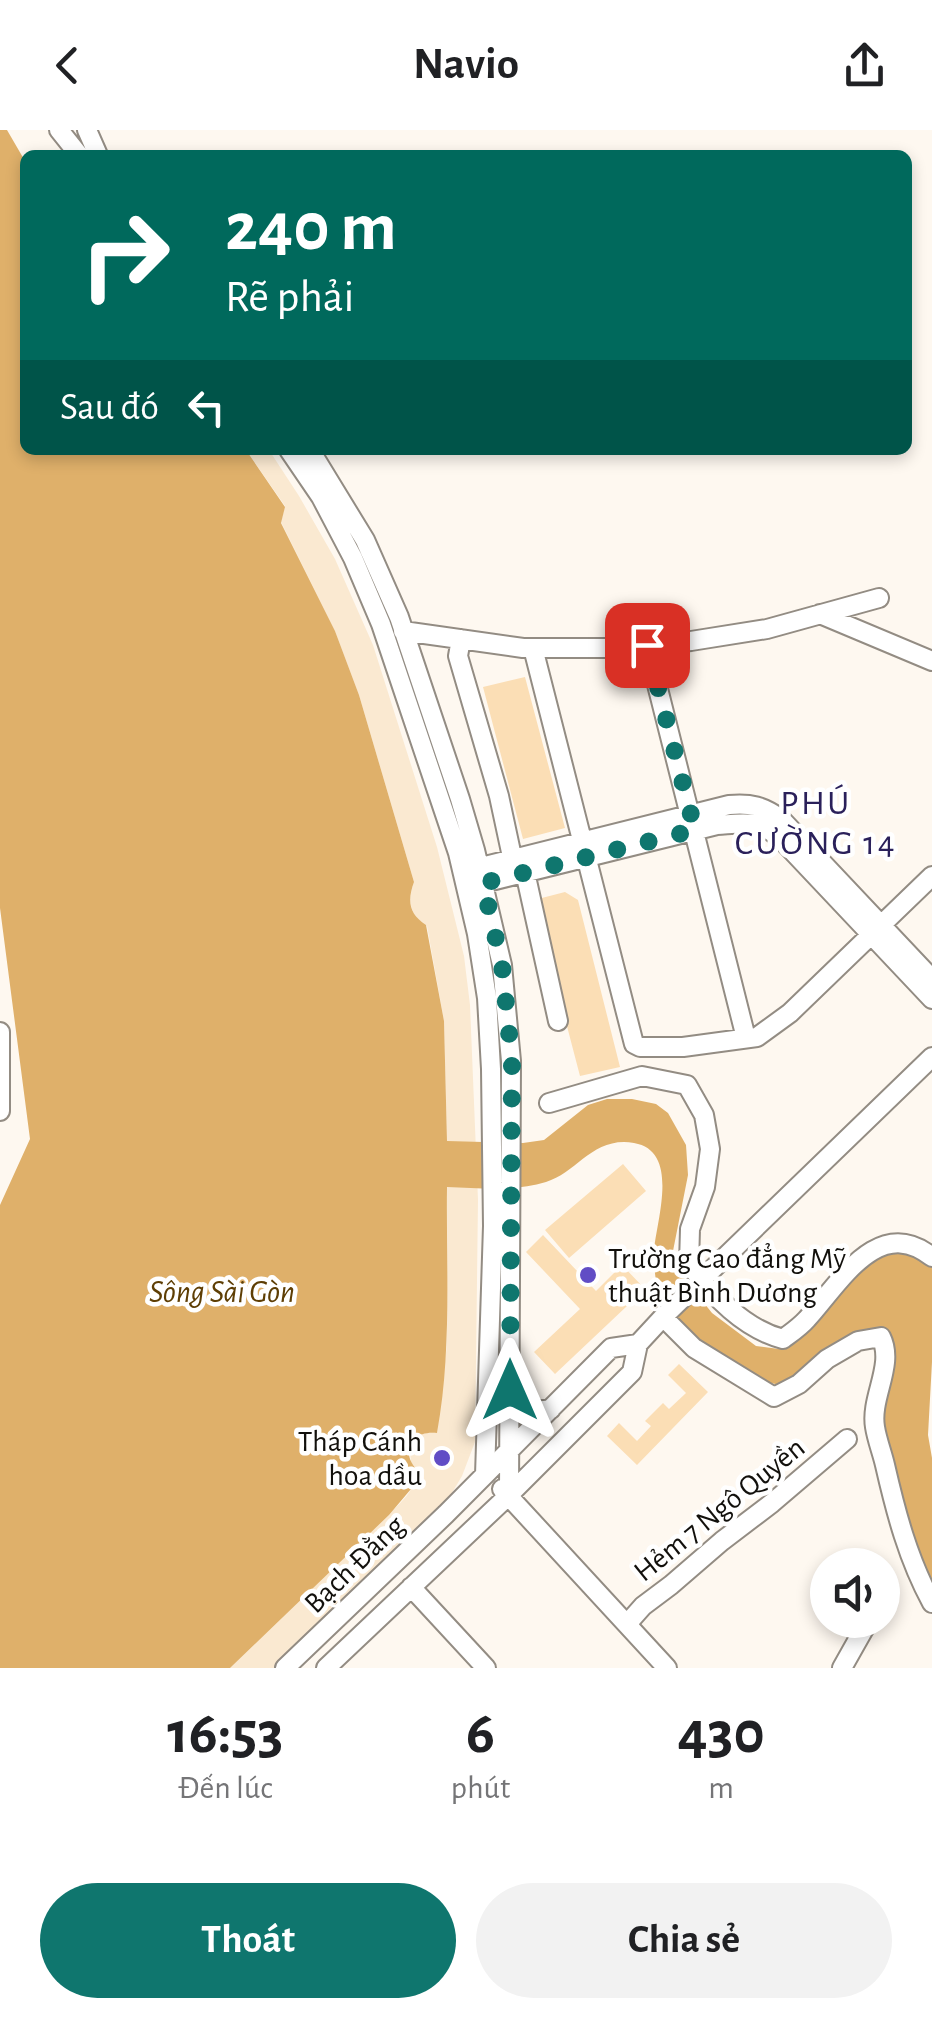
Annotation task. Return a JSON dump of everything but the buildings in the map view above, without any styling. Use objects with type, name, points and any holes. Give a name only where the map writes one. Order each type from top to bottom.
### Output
[{"type":"street","points":[[59,130],[76,150]]},
{"type":"street","points":[[294,455],[346,543],[382,624],[502,965],[512,1061],[509,1495]]},
{"type":"street","points":[[313,455],[365,540],[403,631],[460,798],[473,877],[491,1070],[493,1226],[484,1475],[509,1495],[668,1668]]},
{"type":"street","points":[[403,631],[533,648],[647,645],[767,629],[879,598]]},
{"type":"street","points":[[820,614],[932,661]]},
{"type":"street","points":[[461,639],[458,656],[519,866],[558,1021]]},
{"type":"street","points":[[647,645],[746,1038]]},
{"type":"street","points":[[533,648],[634,1044],[683,1047],[757,1037],[790,1013],[932,876]]},
{"type":"street","points":[[473,877],[693,823],[746,804],[764,807],[781,819],[932,999]]},
{"type":"street","points":[[876,930],[932,979]]},
{"type":"street","points":[[0,1032],[0,1111]]},
{"type":"street","points":[[699,1281],[932,1057]]},
{"type":"street","points":[[548,1102],[642,1076],[687,1085],[704,1115],[710,1149],[705,1187],[690,1229],[689,1264],[699,1281],[762,1334],[783,1339],[805,1322],[840,1278],[879,1246],[901,1241],[929,1251]]},
{"type":"street","name":"Bạch Đằng","points":[[326,1668],[632,1372],[638,1344],[699,1281]]},
{"type":"street","points":[[663,1317],[694,1348],[774,1396],[799,1384],[842,1350],[881,1337],[886,1347],[874,1424],[904,1543],[932,1603]]},
{"type":"street","name":"Bạch Đằng","points":[[285,1668],[611,1348],[638,1344]]},
{"type":"street","points":[[510,1390],[527,1409],[551,1409]]},
{"type":"street","name":"Hẻm 7 Ngô Quyền","points":[[627,1624],[643,1606],[847,1439]]},
{"type":"street","points":[[446,1514],[466,1534]]},
{"type":"street","points":[[411,1588],[486,1668]]},
{"type":"street","points":[[322,1633],[341,1654]]},
{"type":"street","points":[[842,1668],[858,1638]]},
{"type":"shaded area","points":[[249,455],[272,455],[299,496],[335,559],[373,645],[437,847],[464,956],[470,1005],[478,1200],[475,1442],[462,1476],[440,1513],[278,1668],[230,1668],[389,1515],[411,1489],[411,1443],[423,1433],[437,1433],[447,1344],[444,1021],[427,926],[411,907],[414,882],[359,695],[335,631],[281,522],[285,506]]},
{"type":"water","name":"Sông Sài Gòn","points":[[0,130],[7,130],[20,152],[20,455],[249,455],[285,507],[281,523],[335,631],[359,695],[414,882],[411,906],[426,925],[444,1021],[447,1141],[544,1140],[588,1105],[607,1099],[656,1104],[668,1113],[686,1145],[688,1175],[673,1251],[680,1273],[712,1313],[756,1346],[779,1349],[798,1336],[850,1280],[881,1256],[902,1251],[932,1255],[928,1435],[932,1458],[932,1593],[886,1452],[882,1408],[894,1353],[884,1332],[780,1385],[746,1374],[717,1356],[688,1333],[660,1297],[654,1255],[662,1173],[648,1149],[620,1142],[596,1150],[546,1182],[509,1188],[447,1187],[445,1372],[437,1433],[420,1435],[410,1445],[410,1458],[420,1473],[389,1515],[230,1668],[0,1668],[0,1205],[30,1139],[0,908]]},
{"type":"place","name":"Trường Cao đẳng Mỹ thuật Bình Dương","points":[[588,1275]]},
{"type":"place","name":"Tháp Cánh hoa dầu","points":[[442,1458]]},
{"type":"district","name":"PHÚ CƯỜNG 14","points":[[816,822]]},
{"type":"route","points":[[510,1390],[512,1061],[502,965],[483,883],[695,830],[647,645]]}]
